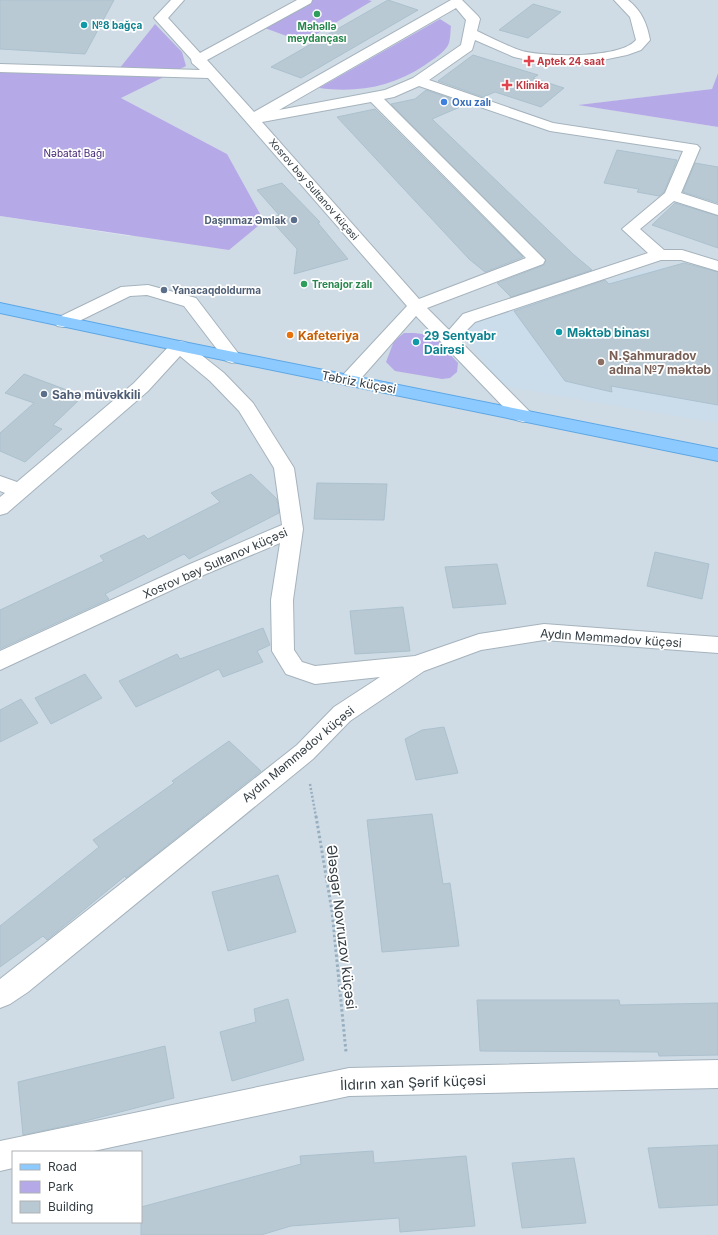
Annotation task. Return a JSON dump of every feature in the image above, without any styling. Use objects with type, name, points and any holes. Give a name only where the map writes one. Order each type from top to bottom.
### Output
[{"type":"main road","name":"Təbriz küçəsi","points":[[0,308],[232,357],[718,455]]},
{"type":"street","name":"Xosrov bəy Sultanov küçəsi","points":[[178,0],[160,18],[252,119],[416,306],[523,416]]},
{"type":"street","points":[[197,60],[306,0]]},
{"type":"street","points":[[471,33],[495,46],[520,54],[551,59],[600,58],[636,48],[643,40],[640,20],[630,7],[620,0]]},
{"type":"street","points":[[457,2],[473,19],[467,47],[418,81],[389,94],[252,119],[457,2]]},
{"type":"street","points":[[0,68],[210,74]]},
{"type":"street","points":[[418,81],[550,127],[692,148],[672,195],[630,229],[660,255]]},
{"type":"street","points":[[349,380],[416,306],[537,260],[374,96]]},
{"type":"street","points":[[672,195],[718,210]]},
{"type":"street","points":[[453,344],[459,328],[469,318],[660,255],[682,255],[718,266]]},
{"type":"street","points":[[63,322],[127,291],[148,290],[190,302],[232,357]]},
{"type":"street","name":"Xosrov bəy Sultanov küçəsi","points":[[0,661],[198,569],[293,529],[284,468],[246,407],[217,377],[179,346]]},
{"type":"street","points":[[0,508],[141,387],[179,346]]},
{"type":"street","points":[[0,482],[20,491]]},
{"type":"street","points":[[293,529],[282,600],[283,651],[294,668],[314,675],[416,665]]},
{"type":"street","name":"Aydın Məmmədov küçəsi","points":[[0,995],[18,983],[305,752],[342,714],[416,665],[479,642],[544,632],[718,645]]},
{"type":"street","name":"İldırın xan Şərif küçəsi","points":[[24,1151],[349,1082],[718,1074]]},
{"type":"street","points":[[0,1156],[12,1153]]},
{"type":"path","name":"Ələsgər Novruzov küçəsi","points":[[305,752],[332,911],[349,1082]]},
{"type":"shaded area","points":[[0,0],[718,0],[718,73],[712,89],[580,105],[718,127],[718,1235],[0,1235],[0,216],[130,236],[227,154],[121,98],[154,25],[116,74],[0,67]]},
{"type":"shaded area","name":"N.Şahmuradov adına №7 məktəb","points":[[678,266],[718,279],[718,423],[501,386],[467,339],[466,328],[471,320],[654,268]]},
{"type":"green space","name":"Məhəllə meydançası","points":[[309,0],[372,1],[303,42],[262,27]]},
{"type":"green space","points":[[440,19],[451,26],[448,45],[440,54],[413,73],[400,79],[374,87],[347,90],[319,88]]},
{"type":"green space","name":"Nəbatat Bağı","points":[[155,24],[182,52],[186,66],[121,98],[227,154],[264,221],[229,250],[0,216],[0,67],[115,74]]},
{"type":"green space","points":[[718,73],[718,127],[578,105],[712,89]]},
{"type":"green space","points":[[404,333],[424,334],[436,339],[458,363],[457,372],[450,378],[442,379],[395,371],[386,362],[394,341]]},
{"type":"building","name":"№8 bağça","points":[[0,0],[114,0],[85,54],[0,49]]},
{"type":"building","points":[[388,0],[418,10],[301,78],[271,67]]},
{"type":"building","points":[[533,4],[561,12],[528,38],[499,30]]},
{"type":"building","name":"Klinika","points":[[473,55],[538,75],[533,78],[564,88],[541,107],[495,92],[483,97],[438,81]]},
{"type":"building","points":[[426,90],[467,104],[432,119],[573,254],[592,270],[511,297],[497,283],[544,265],[546,260],[391,104],[415,99]]},
{"type":"building","points":[[375,109],[523,257],[485,272],[469,259],[337,117]]},
{"type":"building","points":[[617,150],[677,160],[664,192],[659,196],[637,192],[639,189],[604,183]]},
{"type":"building","points":[[695,163],[718,167],[718,203],[683,192]]},
{"type":"building","points":[[282,183],[320,222],[318,223],[348,259],[294,274],[297,249],[269,218],[279,215],[257,190]]},
{"type":"building","points":[[675,203],[718,216],[718,248],[652,225]]},
{"type":"building","name":"N.Şahmuradov adına №7 məktəb","points":[[684,263],[718,272],[718,405],[611,386],[612,392],[565,381],[514,311],[605,280],[609,284]]},
{"type":"building","points":[[24,374],[83,396],[53,425],[62,429],[25,462],[0,451],[0,433],[34,403],[5,393]]},
{"type":"building","points":[[251,474],[277,499],[279,513],[189,559],[184,554],[105,594],[109,599],[0,649],[0,610],[104,561],[100,556],[144,535],[148,539],[220,502],[211,493]]},
{"type":"building","points":[[317,483],[387,484],[384,520],[314,519]]},
{"type":"building","points":[[655,552],[709,564],[702,599],[647,586]]},
{"type":"building","points":[[497,564],[506,604],[453,608],[445,567]]},
{"type":"building","points":[[403,607],[410,651],[355,654],[350,611]]},
{"type":"building","points":[[263,628],[270,645],[257,651],[263,662],[223,677],[219,669],[136,707],[119,681],[177,654],[180,659]]},
{"type":"building","points":[[85,674],[102,698],[51,724],[35,698]]},
{"type":"building","points":[[21,699],[38,723],[0,742],[0,710]]},
{"type":"building","points":[[444,727],[458,773],[416,780],[405,739],[422,730]]},
{"type":"building","points":[[229,741],[261,771],[126,878],[125,876],[47,940],[43,936],[0,967],[0,926],[99,847],[93,840],[174,783],[172,781]]},
{"type":"building","points":[[432,814],[443,884],[450,883],[459,946],[382,952],[367,820]]},
{"type":"building","points":[[278,875],[296,932],[228,951],[212,892]]},
{"type":"building","points":[[288,999],[304,1060],[232,1081],[220,1032],[256,1022],[254,1009]]},
{"type":"building","points":[[477,1000],[619,1000],[620,1005],[718,1003],[718,1055],[659,1056],[658,1052],[480,1051]]},
{"type":"building","points":[[165,1046],[174,1098],[70,1125],[23,1135],[18,1082]]},
{"type":"building","points":[[718,1145],[718,1205],[659,1208],[648,1148]]},
{"type":"building","points":[[373,1151],[374,1163],[466,1156],[475,1226],[400,1232],[399,1218],[291,1226],[261,1235],[141,1235],[142,1207],[301,1164],[300,1156]]},
{"type":"building","points":[[574,1158],[586,1223],[522,1228],[512,1163]]},
{"type":"place","name":"Məhəllə meydançası","points":[[317,14]]},
{"type":"place","name":"№8 bağça","points":[[84,25]]},
{"type":"place","name":"Aptek 24 saat","points":[[529,61]]},
{"type":"place","name":"Klinika","points":[[507,85]]},
{"type":"place","name":"Oxu zalı","points":[[444,102]]},
{"type":"place","name":"Daşınmaz Əmlak","points":[[294,220]]},
{"type":"place","name":"Trenajor zalı","points":[[304,284]]},
{"type":"place","name":"Yanacaqdoldurma","points":[[164,290]]},
{"type":"place","name":"Məktəb binası","points":[[559,332]]},
{"type":"place","name":"Kafeteriya","points":[[290,335]]},
{"type":"place","name":"29 Sentyabr Dairəsi","points":[[416,342]]},
{"type":"place","name":"N.Şahmuradov adına №7 məktəb","points":[[601,362]]},
{"type":"place","name":"Sahə müvəkkili","points":[[44,394]]}]
